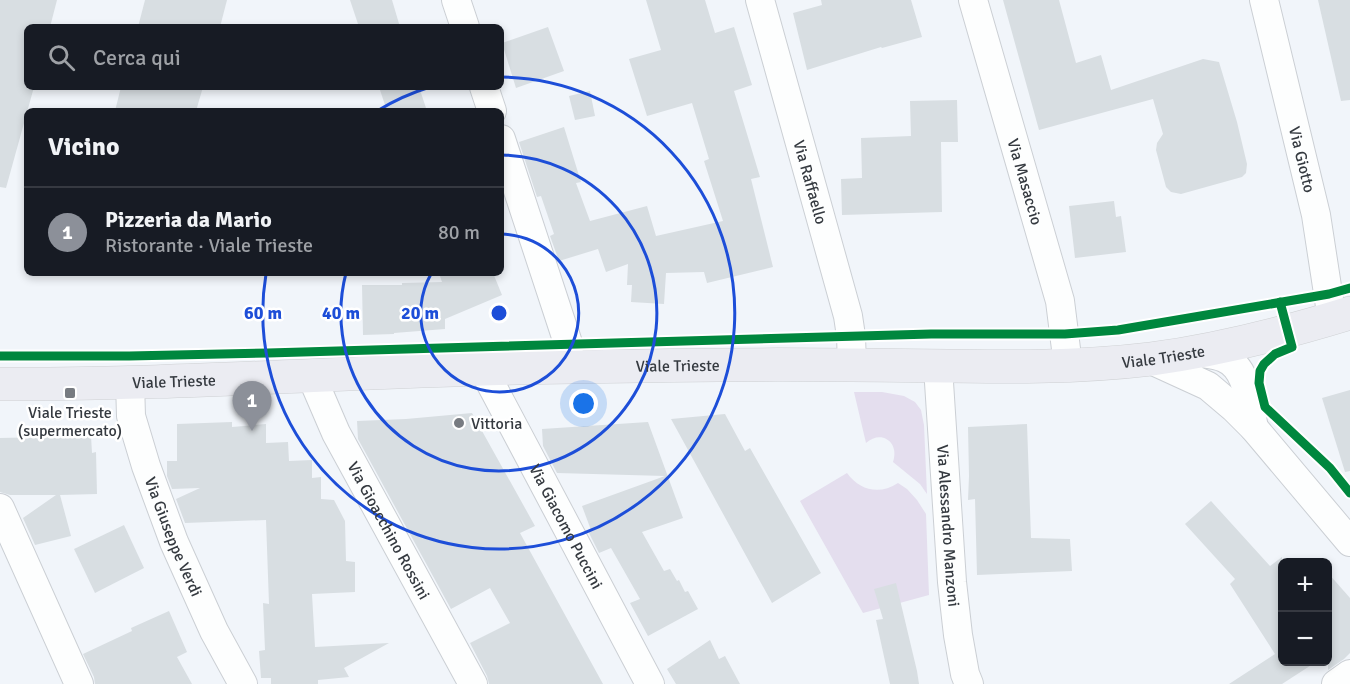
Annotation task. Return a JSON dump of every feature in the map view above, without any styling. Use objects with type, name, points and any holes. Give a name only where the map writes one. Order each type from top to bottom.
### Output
[{"type":"main road","name":"Viale Trieste","points":[[0,384],[130,382],[570,367],[1068,365],[1149,359],[1196,352],[1341,316]]},
{"type":"street","points":[[456,0],[464,24]]},
{"type":"street","name":"Via Raffaello","points":[[760,0],[848,316],[852,365]]},
{"type":"street","name":"Via Masaccio","points":[[973,0],[1060,301],[1068,365]]},
{"type":"street","name":"Via Giotto","points":[[1264,0],[1341,316]]},
{"type":"street","points":[[485,90],[491,108]]},
{"type":"street","points":[[504,148],[568,344],[570,367]]},
{"type":"street","points":[[1244,379],[1252,362],[1262,351],[1288,331]]},
{"type":"street","points":[[1208,386],[1200,372],[1196,352],[1223,357],[1234,364],[1244,379],[1254,428]]},
{"type":"street","points":[[1149,359],[1208,386],[1234,408],[1254,428],[1350,542]]},
{"type":"street","name":"Via Alessandro Manzoni","points":[[938,367],[952,582],[958,635],[969,684]]},
{"type":"street","name":"Via Giacomo Puccini","points":[[483,369],[650,684]]},
{"type":"street","name":"Via Gioacchino Rossini","points":[[311,375],[336,433],[472,684]]},
{"type":"street","name":"Via Giuseppe Verdi","points":[[130,382],[131,416],[146,466],[174,542],[214,631],[243,684]]},
{"type":"street","points":[[0,508],[79,684]]},
{"type":"street","points":[[1336,684],[1350,674]]},
{"type":"shaded area","points":[[854,392],[882,392],[904,396],[915,402],[921,410],[924,425],[927,494],[920,484],[893,462],[894,449],[888,440],[878,437],[866,443]]},
{"type":"shaded area","points":[[847,473],[858,484],[871,489],[884,489],[898,483],[917,500],[926,514],[929,595],[863,613],[800,501]]},
{"type":"building","points":[[0,0],[57,0],[51,24],[24,24],[24,90],[33,90],[28,108],[24,108],[24,123],[6,188],[0,187]]},
{"type":"building","points":[[145,0],[227,0],[221,24],[139,24]]},
{"type":"building","points":[[350,0],[392,0],[399,24],[358,24]]},
{"type":"building","points":[[646,0],[705,0],[715,33],[734,27],[752,85],[734,91],[760,177],[751,179],[773,267],[707,283],[704,272],[666,273],[664,304],[631,302],[632,285],[627,285],[628,264],[606,272],[598,249],[559,261],[550,236],[554,234],[541,196],[537,197],[519,142],[564,127],[581,182],[576,183],[590,221],[647,206],[656,236],[723,221],[704,161],[709,159],[692,103],[647,116],[629,59],[661,50]]},
{"type":"building","points":[[821,0],[911,0],[922,37],[807,70],[793,13],[822,5]]},
{"type":"building","points":[[1003,0],[1059,0],[1076,63],[1101,55],[1111,90],[1203,59],[1219,62],[1237,122],[1247,164],[1246,173],[1242,177],[1181,194],[1171,192],[1166,187],[1156,150],[1157,143],[1163,134],[1153,99],[1039,130]]},
{"type":"building","points":[[1318,0],[1350,0],[1350,100],[1341,101]]},
{"type":"building","points":[[548,27],[564,71],[516,88],[504,49],[504,42]]},
{"type":"building","points":[[120,90],[202,90],[197,108],[116,108]]},
{"type":"building","points":[[380,90],[420,90],[426,108],[386,108]]},
{"type":"building","points":[[590,91],[595,116],[575,120],[569,96]]},
{"type":"building","points":[[957,100],[958,142],[941,142],[942,212],[842,215],[841,179],[862,178],[861,138],[911,136],[910,101]]},
{"type":"building","points":[[1114,201],[1116,217],[1121,216],[1126,252],[1075,258],[1069,206]]},
{"type":"building","points":[[440,276],[494,276],[502,295],[445,319],[445,329],[363,335],[362,285],[442,282]]},
{"type":"building","points":[[1350,390],[1350,471],[1345,472],[1322,398]]},
{"type":"building","points":[[472,413],[535,526],[520,533],[603,684],[489,684],[470,643],[510,623],[490,588],[451,609],[358,439],[357,421]]},
{"type":"building","points":[[725,414],[745,451],[750,448],[821,573],[772,603],[671,419]]},
{"type":"building","points":[[232,422],[232,427],[266,424],[266,443],[288,442],[289,461],[312,460],[312,478],[321,477],[321,499],[334,500],[345,521],[346,561],[355,562],[355,592],[312,594],[315,647],[389,643],[344,668],[349,677],[318,680],[318,684],[271,684],[271,678],[261,678],[259,651],[265,650],[263,603],[269,604],[266,520],[185,523],[176,499],[200,488],[172,489],[167,476],[167,461],[177,461],[177,424]]},
{"type":"building","points":[[648,422],[683,518],[642,532],[664,571],[670,569],[685,592],[688,591],[698,609],[648,636],[630,603],[640,599],[611,548],[599,553],[588,531],[591,530],[582,506],[665,476],[557,473],[543,446],[542,429]]},
{"type":"building","points":[[1027,424],[1031,538],[1070,539],[1072,571],[977,575],[975,499],[968,500],[968,427]]},
{"type":"building","points":[[91,436],[92,453],[96,452],[97,494],[60,495],[71,536],[35,545],[23,518],[56,495],[10,495],[0,492],[0,438]]},
{"type":"building","points":[[1211,501],[1270,566],[1278,560],[1278,666],[1310,666],[1282,684],[1229,684],[1275,654],[1230,584],[1235,579],[1185,524]]},
{"type":"building","points":[[124,525],[144,568],[95,593],[74,549]]},
{"type":"building","points":[[1332,578],[1350,598],[1350,653],[1328,670],[1328,666],[1332,666]]},
{"type":"building","points":[[896,583],[919,684],[890,684],[876,620],[883,619],[874,589]]},
{"type":"building","points":[[169,611],[187,652],[177,657],[192,684],[95,684],[83,654]]},
{"type":"building","points":[[710,640],[719,659],[725,656],[740,684],[676,684],[667,669]]},
{"type":"cycle path","points":[[0,356],[268,353],[931,334],[1065,334],[1118,330],[1329,294],[1350,288]]},
{"type":"cycle path","points":[[1280,302],[1292,347],[1275,354],[1260,371],[1259,383],[1265,407],[1330,468],[1350,493]]},
{"type":"place","name":"Viale Trieste (supermercato)","points":[[70,393]]},
{"type":"place","name":"Vittoria","points":[[459,423]]},
{"type":"place","name":"Pizzeria da Mario","points":[[252,431]]}]
